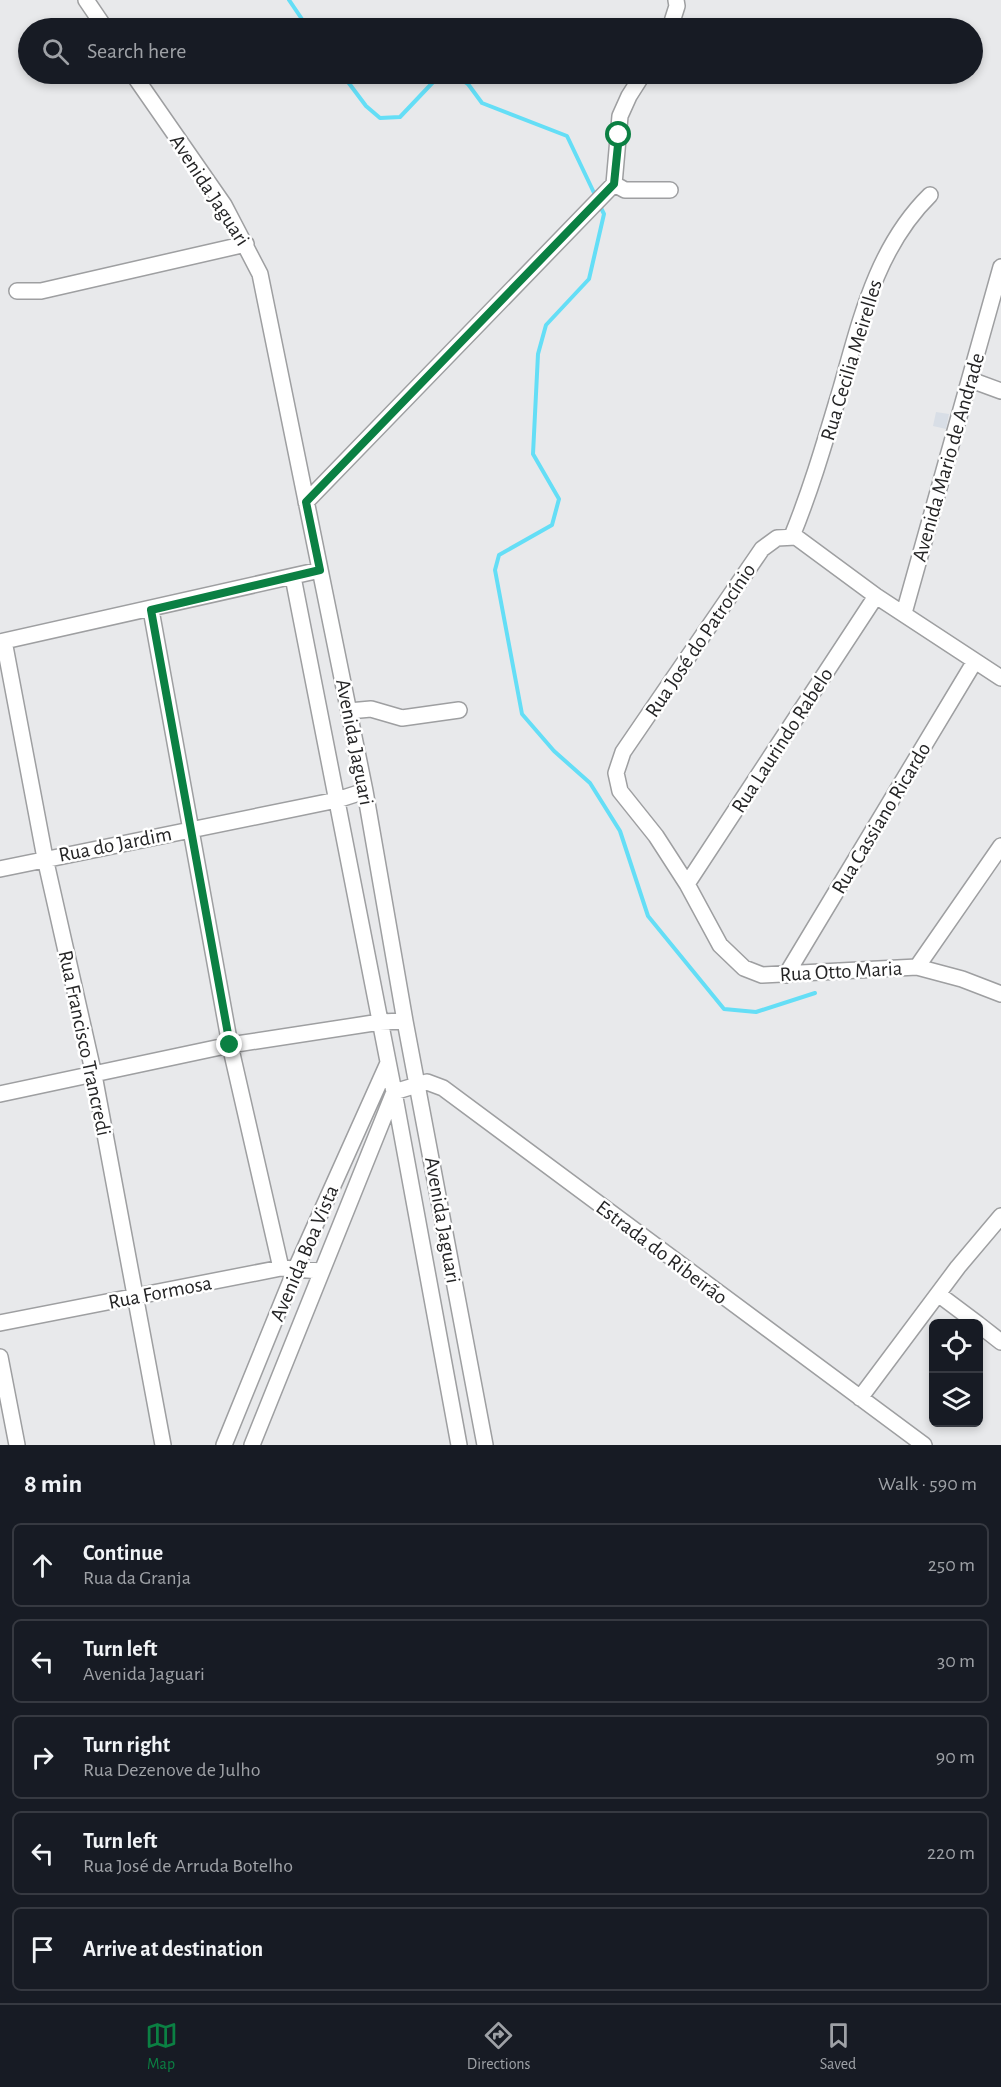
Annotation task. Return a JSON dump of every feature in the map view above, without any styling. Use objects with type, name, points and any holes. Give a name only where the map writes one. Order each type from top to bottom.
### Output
[{"type":"street","points":[[86,0],[98,18]]},
{"type":"street","points":[[673,18],[677,6],[676,0]]},
{"type":"street","name":"Avenida Jaguari","points":[[140,84],[225,205],[260,274],[365,791],[405,1021],[485,1445]]},
{"type":"street","points":[[306,502],[611,187],[620,116],[637,84]]},
{"type":"street","points":[[611,187],[625,190],[670,190]]},
{"type":"street","name":"Rua Cecilia Meirelles","points":[[794,537],[867,299],[881,263],[895,236],[912,212],[930,195]]},
{"type":"street","points":[[17,291],[41,291],[246,244]]},
{"type":"street","name":"Avenida Mario de Andrade","points":[[904,613],[1001,267]]},
{"type":"street","points":[[971,380],[1001,391]]},
{"type":"street","points":[[794,537],[876,596],[1001,678]]},
{"type":"street","name":"Rua José do Patrocínio","points":[[618,764],[623,752],[762,549],[777,538],[794,537]]},
{"type":"street","points":[[2,641],[151,610],[320,570]]},
{"type":"street","name":"Avenida Jaguari","points":[[292,577],[388,1063],[459,1445]]},
{"type":"street","name":"Rua Laurindo Rabelo","points":[[687,884],[876,596]]},
{"type":"street","points":[[151,610],[230,1045],[288,1268]]},
{"type":"street","name":"Rua Francisco Trancredi","points":[[2,641],[45,858],[94,1075],[163,1445]]},
{"type":"street","name":"Rua Cassiano Ricardo","points":[[786,975],[975,661]]},
{"type":"street","points":[[349,711],[370,709],[402,718],[459,710]]},
{"type":"street","name":"Rua Otto Maria","points":[[618,764],[616,773],[620,791],[656,836],[687,884],[720,945],[733,960],[762,975],[916,967],[962,979],[1001,994]]},
{"type":"street","name":"Rua do Jardim","points":[[0,869],[337,800],[365,791]]},
{"type":"street","points":[[916,967],[1001,846]]},
{"type":"street","points":[[0,1094],[230,1045],[380,1022],[405,1021]]},
{"type":"street","name":"Avenida Boa Vista","points":[[224,1445],[288,1268],[388,1063]]},
{"type":"street","name":"Estrada do Ribeirão","points":[[393,1092],[427,1082],[443,1088],[924,1445]]},
{"type":"street","name":"Avenida Boa Vista","points":[[252,1445],[393,1092]]},
{"type":"street","points":[[861,1398],[938,1294],[1001,1216]]},
{"type":"street","name":"Rua Formosa","points":[[0,1323],[288,1268],[321,1271]]},
{"type":"street","points":[[938,1294],[971,1319]]},
{"type":"street","points":[[983,1328],[1001,1342]]},
{"type":"street","points":[[0,1357],[17,1445]]},
{"type":"shaded area","points":[[936,412],[949,414],[946,429],[933,426]]},
{"type":"waterway","points":[[289,0],[301,18]]},
{"type":"waterway","points":[[350,84],[366,106],[380,118],[400,117],[431,84]]},
{"type":"waterway","points":[[468,84],[482,103],[567,136],[596,197]]},
{"type":"waterway","points":[[599,204],[604,214],[589,279],[546,325],[538,354],[533,454],[559,499],[552,525],[499,555],[495,570],[522,714],[554,751],[590,783],[620,831],[648,916],[724,1009],[756,1012],[815,993]]},
{"type":"route","points":[[230,1045],[151,610],[320,570],[306,502],[614,184],[619,135]]}]
